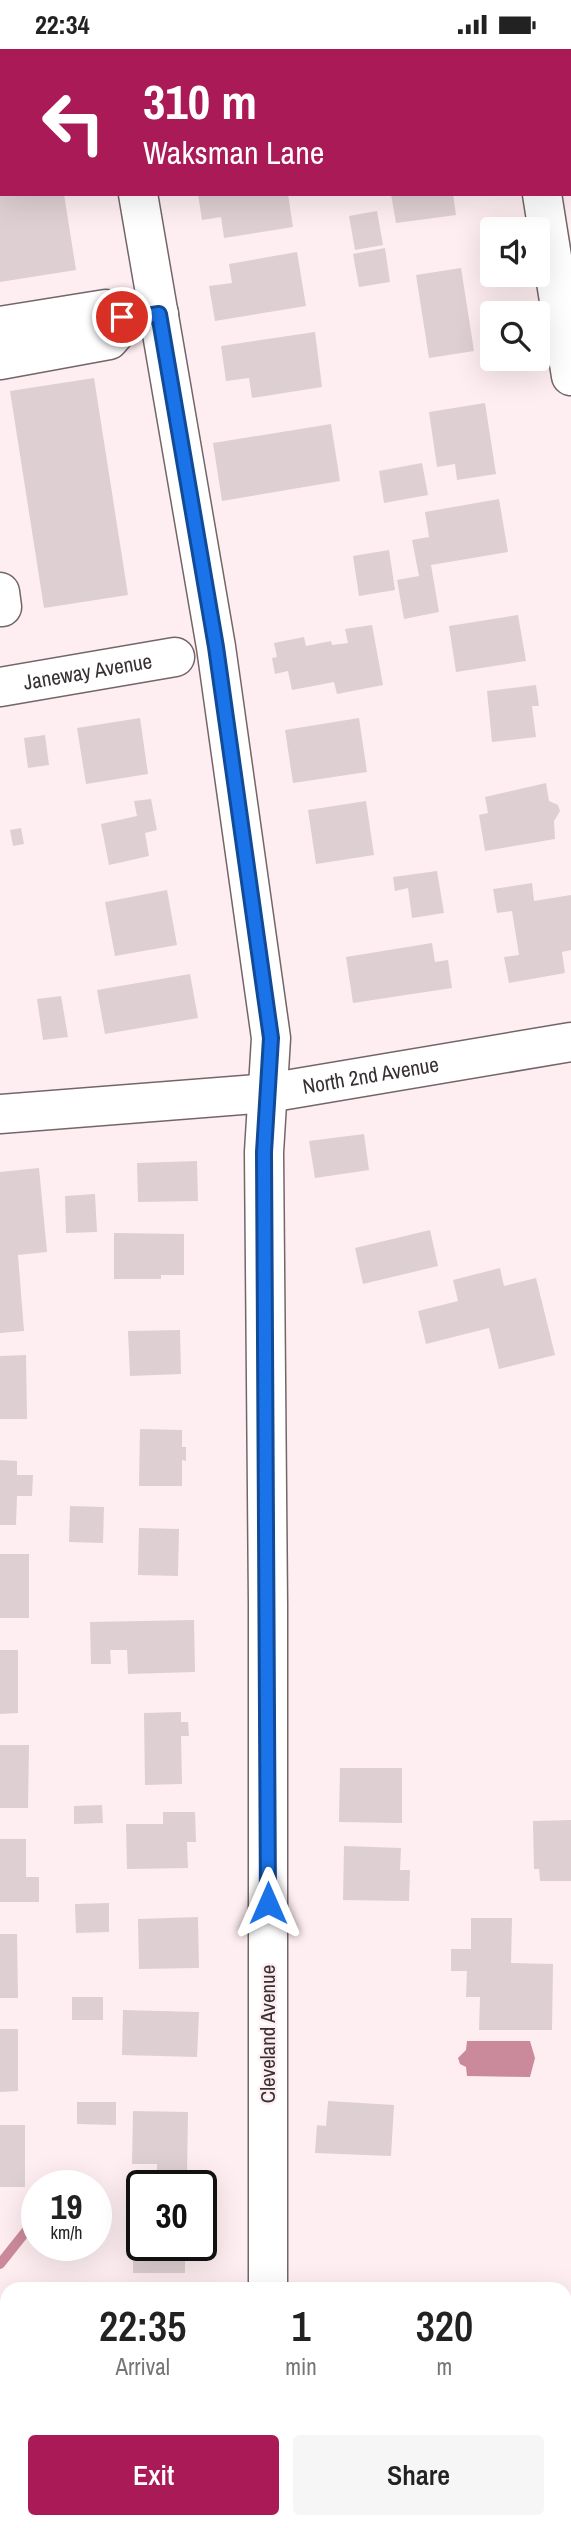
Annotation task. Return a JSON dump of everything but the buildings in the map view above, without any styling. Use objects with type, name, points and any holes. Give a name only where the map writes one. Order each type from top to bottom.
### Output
[{"type":"street","name":"Cleveland Avenue","points":[[138,196],[143,317],[216,647],[271,1038],[264,1165],[268,1605],[268,2282]]},
{"type":"street","points":[[542,196],[571,376]]},
{"type":"street","points":[[0,326],[106,309],[143,317]]},
{"type":"street","points":[[0,360],[109,340],[143,317]]},
{"type":"street","name":"Janeway Avenue","points":[[0,687],[175,657]]},
{"type":"street","name":"North 2nd Avenue","points":[[0,1114],[268,1093],[571,1042]]},
{"type":"shaded area","points":[[467,2041],[530,2041],[535,2058],[530,2077],[467,2076],[466,2067],[460,2064],[458,2058],[466,2050]]},
{"type":"waterway","points":[[0,2264],[21,2238]]},
{"type":"route","points":[[122,317],[127,319],[159,314],[216,647],[271,1038],[264,1152],[268,1903]]}]
